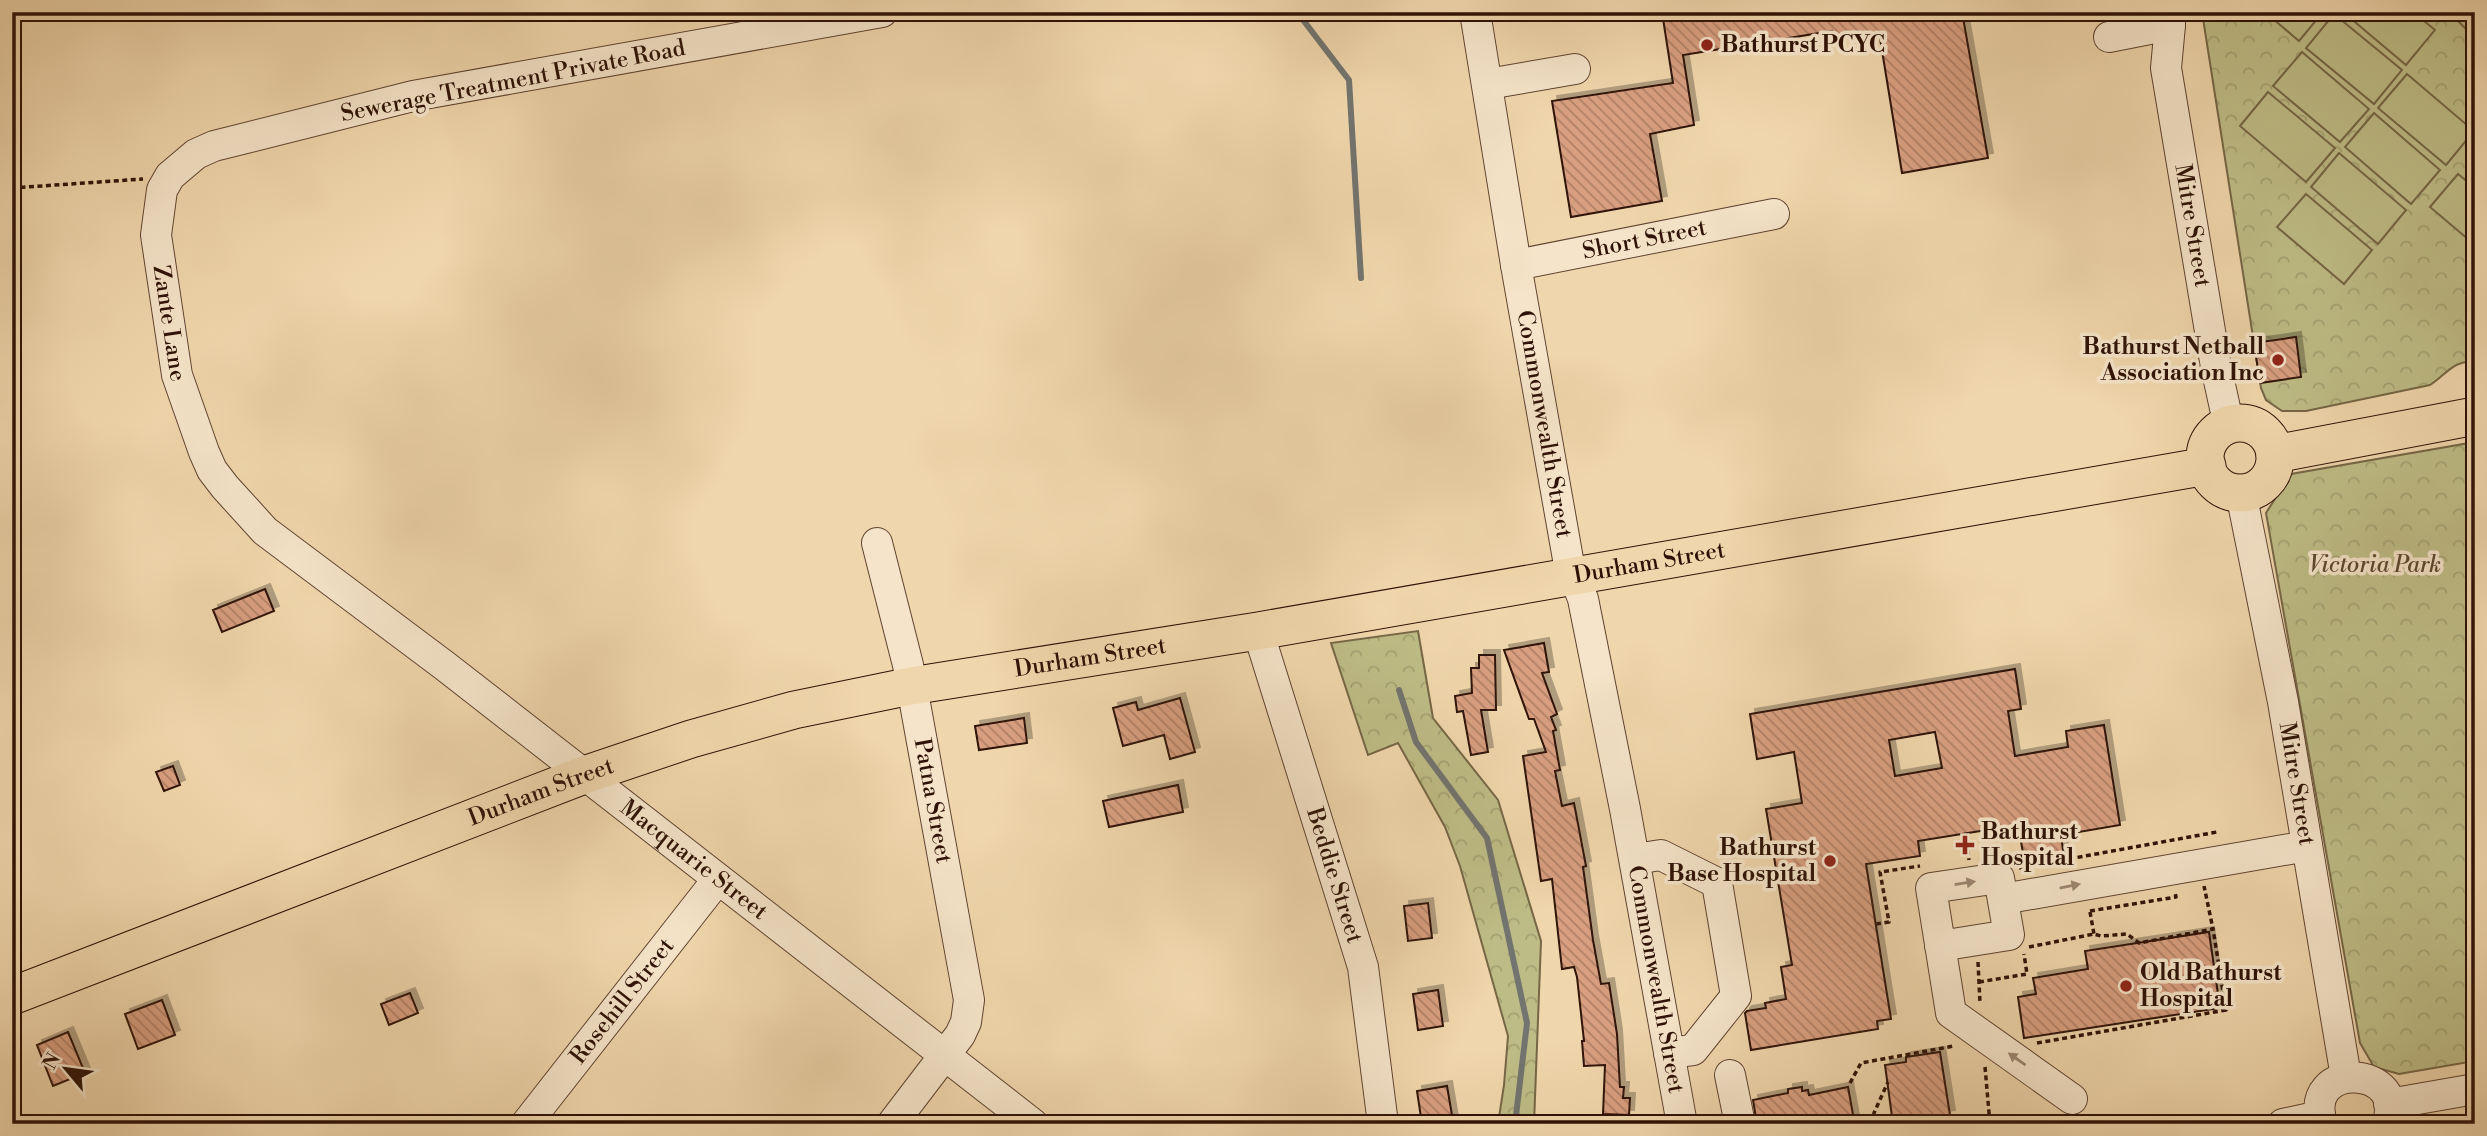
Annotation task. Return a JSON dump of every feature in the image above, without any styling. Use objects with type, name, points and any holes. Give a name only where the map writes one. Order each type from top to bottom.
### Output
[{"type":"main road","points":[[2275,454],[2475,416]]},
{"type":"main road","points":[[2239,424],[2259,429],[2272,444],[2275,463],[2267,481],[2259,488],[2241,493],[2232,492],[2215,482],[2207,466],[2208,446],[2213,437],[2229,426],[2239,424]]},
{"type":"main road","name":"Durham Street","points":[[12,996],[584,775],[691,739],[781,714],[911,685],[1258,631],[2207,466]]},
{"type":"street","name":"Sewerage Treatment Private Road","points":[[151,185],[170,176],[196,154],[214,146],[413,96],[882,12]]},
{"type":"street","name":"Commonwealth Street","points":[[1475,12],[1566,550],[1583,598],[1682,1124]]},
{"type":"street","points":[[2109,37],[2165,19]]},
{"type":"street","name":"Mitre Street","points":[[2165,19],[2166,68],[2216,366],[2229,426]]},
{"type":"street","points":[[1488,84],[1574,69]]},
{"type":"street","name":"Zante Lane","points":[[151,185],[177,375],[204,452]]},
{"type":"street","name":"Short Street","points":[[1516,265],[1774,214]]},
{"type":"street","name":"Macquarie Street","points":[[204,452],[212,470],[225,487],[265,531],[445,666],[1033,1124]]},
{"type":"street","name":"Mitre Street","points":[[2241,493],[2283,702],[2346,1077]]},
{"type":"street","name":"Patna Street","points":[[877,543],[911,685],[969,992],[966,1023],[892,1124]]},
{"type":"street","name":"Beddie Street","points":[[1258,631],[1363,967],[1383,1124]]},
{"type":"street","points":[[2003,899],[2307,846]]},
{"type":"street","points":[[1634,859],[1661,855],[1717,883],[1736,996],[1693,1050],[1669,1053]]},
{"type":"street","points":[[1940,946],[2009,935],[1999,878],[1931,888],[1940,946],[1951,1013],[1973,1039],[2072,1099]]},
{"type":"street","name":"Rosehill Street","points":[[526,1124],[718,879]]},
{"type":"street","points":[[1730,1075],[1740,1124]]},
{"type":"street","points":[[2283,1124],[2321,1120],[2320,1103],[2325,1091],[2334,1082],[2346,1077],[2360,1076],[2373,1081],[2384,1091],[2388,1114],[2475,1089]]},
{"type":"path","points":[[12,188],[151,185]]},
{"type":"path","points":[[2010,869],[2217,832]]},
{"type":"path","points":[[1965,834],[1971,882]]},
{"type":"path","points":[[2028,1045],[2226,1010],[2204,884]]},
{"type":"path","points":[[1876,924],[1888,922]]},
{"type":"path","points":[[2023,948],[2094,934],[2127,934],[2139,943],[2213,929]]},
{"type":"path","points":[[1976,940],[1973,1039],[1990,1124]]},
{"type":"path","points":[[1850,1083],[1861,1063],[1973,1039]]},
{"type":"path","points":[[1873,1124],[1874,1113],[1888,1082]]},
{"type":"green space","points":[[2202,12],[2475,12],[2475,362],[2456,365],[2430,385],[2306,411],[2282,411],[2266,400],[2261,388]]},
{"type":"green space","points":[[2265,12],[2323,12],[2299,41]]},
{"type":"green space","points":[[2343,12],[2413,12],[2435,30],[2406,65]]},
{"type":"green space","points":[[2449,12],[2475,12],[2475,38]]},
{"type":"green space","points":[[2334,14],[2402,70],[2374,104],[2306,48]]},
{"type":"green space","points":[[2302,52],[2369,109],[2340,142],[2273,86]]},
{"type":"green space","points":[[2407,74],[2474,131],[2446,165],[2378,108]]},
{"type":"green space","points":[[2268,92],[2335,148],[2306,182],[2240,126]]},
{"type":"green space","points":[[2374,113],[2440,170],[2411,204],[2345,147]]},
{"type":"green space","points":[[2339,153],[2406,210],[2378,244],[2311,187]]},
{"type":"green space","points":[[2458,174],[2475,188],[2475,245],[2430,207]]},
{"type":"green space","points":[[2306,194],[2372,250],[2344,284],[2277,227]]},
{"type":"green space","name":"Victoria Park","points":[[2475,442],[2475,1061],[2399,1074],[2374,1067],[2360,1043],[2266,513],[2291,474]]},
{"type":"green space","points":[[1418,631],[1433,718],[1498,800],[1541,941],[1534,1124],[1498,1124],[1508,1036],[1460,866],[1445,827],[1398,743],[1368,755],[1331,643]]},
{"type":"building","points":[[1662,12],[1962,12],[1988,158],[1902,173],[1879,32],[1834,39],[1832,31],[1683,55],[1694,125],[1650,134],[1662,201],[1571,217],[1552,101],[1673,83]]},
{"type":"building","name":"Bathurst Netball Association Inc","points":[[2296,337],[2301,377],[2260,383],[2254,343]]},
{"type":"building","points":[[265,589],[274,611],[222,632],[213,610]]},
{"type":"building","points":[[1544,643],[1549,672],[1542,673],[1557,714],[1551,717],[1556,730],[1553,731],[1560,770],[1555,771],[1562,806],[1574,803],[1586,866],[1583,867],[1593,940],[1601,984],[1609,983],[1617,1034],[1620,1087],[1624,1087],[1623,1098],[1630,1098],[1629,1115],[1603,1114],[1605,1065],[1584,1066],[1577,977],[1574,967],[1562,969],[1552,879],[1541,881],[1523,756],[1546,752],[1534,719],[1529,719],[1504,650]]},
{"type":"building","points":[[1479,655],[1495,655],[1496,710],[1481,710],[1488,752],[1471,755],[1463,711],[1457,712],[1455,696],[1472,693],[1471,668],[1479,668]]},
{"type":"building","name":"Bathurst Base Hospital","points":[[2015,669],[2021,709],[2008,711],[2015,756],[2068,747],[2066,731],[2104,725],[2120,825],[2061,835],[2064,858],[2025,864],[2018,825],[1918,841],[1920,856],[1866,864],[1891,1019],[1877,1021],[1878,1029],[1751,1050],[1745,1013],[1766,1008],[1765,1003],[1786,999],[1781,967],[1792,965],[1766,809],[1802,803],[1794,752],[1757,759],[1750,714]],"holes":[[[1935,732],[1942,768],[1895,776],[1889,740]]]},
{"type":"building","points":[[1180,698],[1195,752],[1170,759],[1164,735],[1123,746],[1113,708],[1136,702],[1138,710]]},
{"type":"building","points":[[1024,718],[1027,743],[979,750],[975,726]]},
{"type":"building","points":[[173,766],[180,785],[164,791],[156,772]]},
{"type":"building","points":[[1178,785],[1183,812],[1109,827],[1103,801]]},
{"type":"building","points":[[1428,903],[1432,938],[1408,941],[1404,906]]},
{"type":"building","name":"Old Bathurst Hospital","points":[[2209,932],[2220,1008],[2024,1038],[2018,997],[2036,994],[2033,978],[2088,969],[2085,951]]},
{"type":"building","points":[[1438,990],[1443,1026],[1418,1030],[1413,994]]},
{"type":"building","points":[[410,993],[418,1013],[389,1025],[381,1004]]},
{"type":"building","points":[[162,1000],[175,1035],[138,1049],[125,1014]]},
{"type":"building","points":[[68,1032],[85,1073],[53,1086],[37,1045]]},
{"type":"building","points":[[1940,1052],[1950,1115],[1893,1124],[1885,1065],[1906,1062],[1906,1057]]},
{"type":"building","points":[[1447,1086],[1453,1121],[1422,1124],[1417,1091]]},
{"type":"building","points":[[1802,1087],[1802,1091],[1808,1090],[1809,1095],[1848,1087],[1854,1120],[1832,1124],[1757,1124],[1753,1100],[1788,1093],[1788,1089]]},
{"type":"waterway","points":[[1297,12],[1349,80],[1361,278]]},
{"type":"waterway","points":[[1399,690],[1416,742],[1487,838],[1527,1023],[1515,1124]]},
{"type":"place","name":"Bathurst PCYC","points":[[1707,45]]},
{"type":"place","name":"Bathurst Netball Association Inc","points":[[2278,360]]},
{"type":"place","name":"Bathurst Hospital","points":[[1965,845]]},
{"type":"place","name":"Bathurst Base Hospital","points":[[1830,861]]},
{"type":"place","name":"Old Bathurst Hospital","points":[[2126,986]]}]
